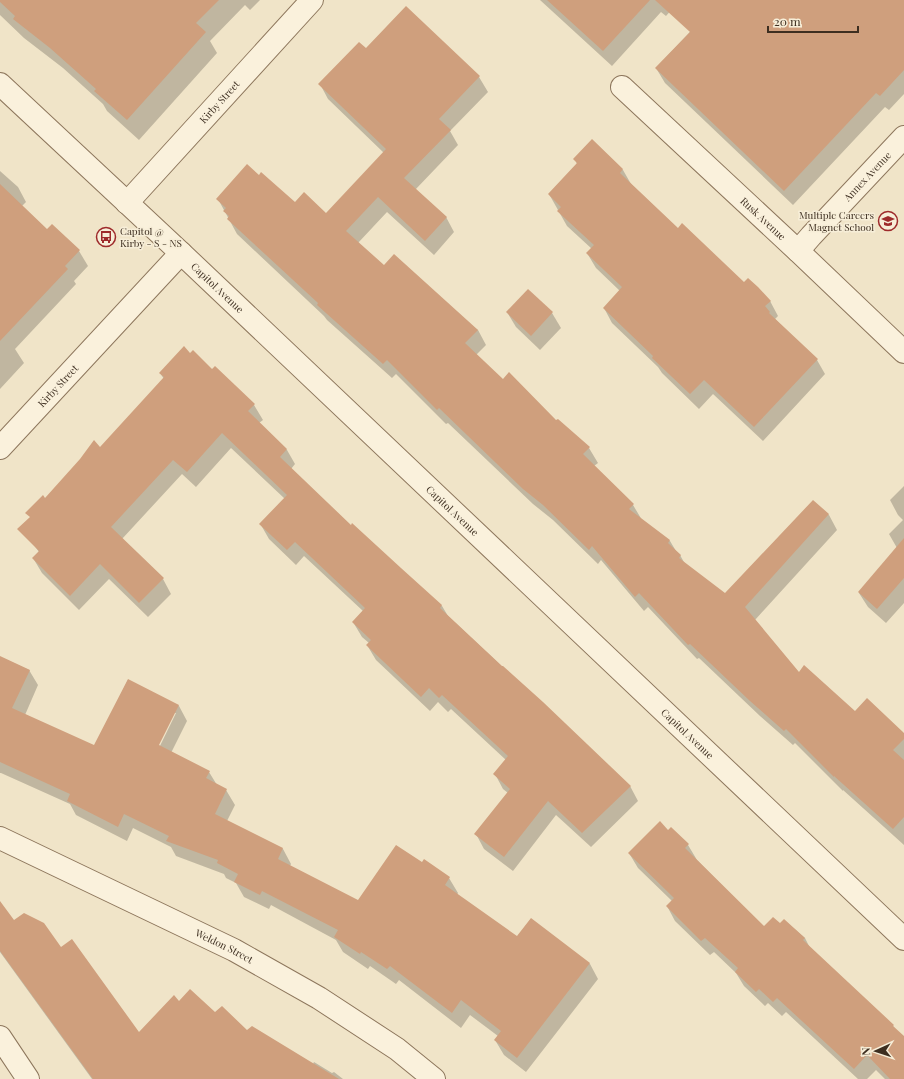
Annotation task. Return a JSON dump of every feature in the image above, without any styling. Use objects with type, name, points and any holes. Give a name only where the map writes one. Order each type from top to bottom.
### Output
[{"type":"street","name":"Kirby Street","points":[[127,203],[312,0]]},
{"type":"street","name":"Capitol Avenue","points":[[0,84],[181,253],[904,939]]},
{"type":"street","name":"Rusk Avenue","points":[[622,87],[904,352]]},
{"type":"street","name":"Annex Avenue","points":[[798,251],[904,137]]},
{"type":"street","name":"Kirby Street","points":[[0,448],[181,253]]},
{"type":"street","name":"Weldon Street","points":[[0,838],[234,950],[326,1002],[397,1049],[434,1079]]},
{"type":"street","points":[[0,1037],[28,1079]]},
{"type":"building","points":[[0,0],[219,0],[196,23],[206,32],[127,120],[94,91],[96,89],[50,48],[13,19],[15,16],[0,2]]},
{"type":"building","points":[[547,0],[650,0],[603,51]]},
{"type":"building","points":[[655,0],[904,0],[904,70],[880,96],[876,93],[784,191],[655,68],[690,32]]},
{"type":"building","points":[[406,6],[480,76],[439,119],[451,130],[404,178],[447,217],[425,241],[378,197],[346,231],[384,265],[394,254],[478,330],[465,343],[503,379],[509,372],[556,420],[558,419],[590,447],[583,454],[634,504],[629,509],[670,540],[668,543],[681,555],[679,558],[725,593],[813,500],[829,514],[745,607],[799,672],[804,665],[855,711],[867,698],[904,733],[904,739],[893,750],[904,760],[904,817],[893,829],[834,777],[786,729],[784,731],[690,644],[688,645],[639,593],[635,597],[592,546],[589,550],[439,408],[437,410],[387,360],[383,364],[317,305],[318,303],[227,219],[229,216],[223,211],[226,208],[216,199],[247,164],[259,175],[261,172],[295,202],[304,192],[326,213],[386,149],[318,84],[359,42],[366,48]]},
{"type":"building","points":[[592,139],[623,169],[620,173],[678,228],[682,223],[744,282],[748,278],[758,287],[771,301],[765,306],[770,312],[769,313],[818,359],[754,427],[704,380],[690,394],[603,308],[622,287],[586,253],[594,245],[557,211],[561,207],[548,194],[577,163],[573,159]]},
{"type":"building","points":[[0,184],[47,229],[52,224],[80,250],[65,266],[68,269],[0,341]]},
{"type":"building","points":[[528,289],[553,312],[531,336],[506,312]]},
{"type":"building","points":[[184,346],[190,353],[193,350],[212,369],[215,366],[255,404],[248,411],[287,449],[280,457],[351,525],[352,523],[442,605],[440,608],[543,702],[631,786],[582,833],[548,801],[504,857],[474,834],[510,789],[493,774],[508,756],[442,695],[439,698],[429,688],[421,697],[366,645],[371,640],[352,622],[365,608],[295,542],[287,550],[259,524],[287,495],[222,433],[187,472],[173,460],[111,527],[164,578],[139,603],[100,564],[70,596],[32,558],[39,551],[17,529],[30,517],[25,513],[43,495],[45,498],[80,459],[94,440],[100,447],[164,377],[159,373]]},
{"type":"building","points":[[904,538],[904,578],[877,609],[858,592]]},
{"type":"building","points":[[0,656],[30,670],[12,708],[94,745],[128,679],[179,705],[159,745],[210,771],[206,778],[227,789],[215,814],[283,848],[278,859],[358,900],[396,845],[422,862],[424,859],[450,877],[445,885],[517,936],[531,918],[590,963],[517,1058],[494,1040],[501,1031],[461,1000],[452,1013],[390,966],[387,969],[334,937],[338,930],[262,891],[260,895],[234,882],[238,874],[217,863],[218,860],[166,841],[169,836],[124,814],[118,827],[67,801],[70,794],[0,762]]},
{"type":"building","points":[[660,821],[668,830],[671,827],[689,844],[685,848],[764,926],[773,917],[780,923],[784,919],[805,938],[803,940],[894,1025],[893,1026],[904,1036],[904,1079],[890,1079],[867,1055],[854,1069],[777,998],[773,1002],[759,989],[756,992],[735,972],[738,968],[705,938],[701,941],[666,906],[674,898],[628,853]]},
{"type":"building","points":[[0,901],[14,920],[24,913],[44,923],[61,947],[72,939],[139,1032],[174,995],[179,1001],[190,989],[215,1012],[222,1006],[247,1030],[252,1026],[339,1079],[93,1079],[0,951]]},
{"type":"place","name":"Multiple Careers Magnet School","points":[[888,221]]},
{"type":"place","name":"Capitol @ Kirby - S - NS","points":[[106,237]]}]
